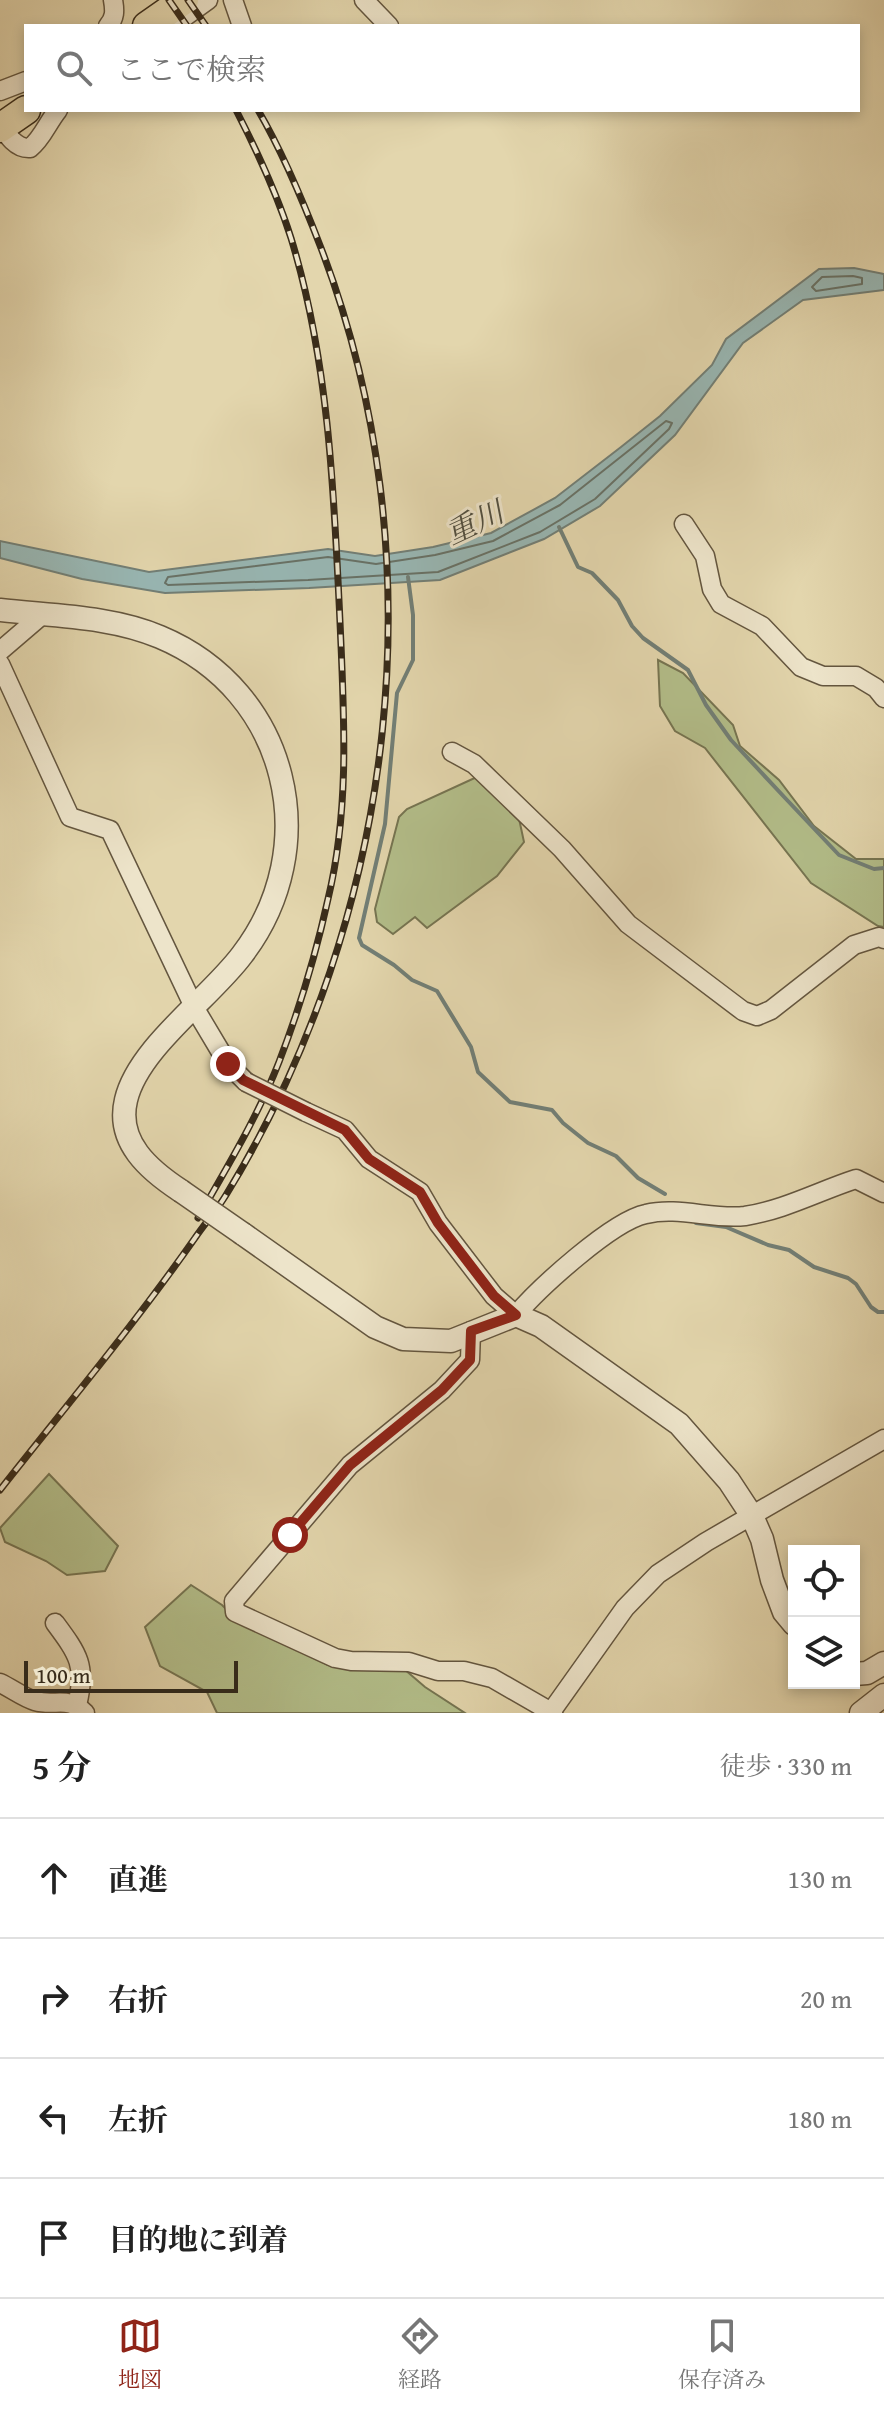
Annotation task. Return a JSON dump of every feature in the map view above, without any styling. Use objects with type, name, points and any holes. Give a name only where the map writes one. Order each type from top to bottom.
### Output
[{"type":"highway","points":[[150,24],[184,0]]},
{"type":"highway","points":[[1,126],[24,111]]},
{"type":"street","points":[[110,24],[115,10],[113,0]]},
{"type":"street","points":[[175,24],[208,0]]},
{"type":"street","points":[[233,0],[241,24]]},
{"type":"street","points":[[364,0],[387,24]]},
{"type":"street","points":[[0,91],[24,82]]},
{"type":"street","points":[[1,126],[20,147],[30,148],[56,112]]},
{"type":"street","points":[[684,524],[705,556],[712,589],[721,604],[762,626],[801,667],[823,676],[856,676],[876,688],[884,698]]},
{"type":"street","points":[[0,610],[140,630],[183,649],[226,681],[248,704],[270,744],[284,793],[288,841],[275,897],[263,925],[242,955],[137,1075],[125,1104],[125,1130],[144,1161],[162,1179],[375,1327],[403,1339],[451,1341],[516,1315],[539,1289],[619,1226],[646,1214],[743,1216],[783,1206],[856,1179],[884,1193]]},
{"type":"street","points":[[0,651],[42,615]]},
{"type":"street","points":[[0,664],[70,817],[110,830],[194,1007],[228,1064],[246,1082],[345,1130],[369,1159],[420,1192],[438,1223],[494,1296],[516,1315],[541,1326],[679,1424],[729,1481],[752,1516],[762,1539],[772,1580],[788,1617]]},
{"type":"street","points":[[452,752],[474,764],[562,849],[628,924],[743,1011],[757,1016],[771,1010],[854,945],[879,937],[884,939]]},
{"type":"street","points":[[471,1331],[470,1360],[442,1390],[350,1465],[234,1601],[235,1612],[335,1658],[409,1662],[438,1671],[464,1671],[492,1678],[552,1713],[625,1608],[658,1574],[706,1542],[884,1439]]},
{"type":"street","points":[[0,1683],[36,1702],[81,1709],[83,1670],[74,1649],[55,1623]]},
{"type":"street","points":[[860,1674],[884,1663]]},
{"type":"green space","points":[[658,660],[683,673],[733,725],[740,746],[779,780],[814,826],[856,859],[884,859],[884,927],[811,883],[705,748],[675,731],[660,706]]},
{"type":"green space","points":[[479,776],[518,814],[524,842],[497,876],[427,928],[415,917],[393,934],[377,922],[375,909],[399,817],[407,809]]},
{"type":"green space","points":[[49,1474],[118,1546],[105,1571],[67,1575],[46,1561],[5,1542],[0,1528]]},
{"type":"green space","points":[[191,1585],[222,1605],[239,1622],[328,1665],[404,1669],[465,1713],[217,1713],[207,1692],[160,1666],[145,1627]]},
{"type":"water","points":[[854,268],[884,274],[884,290],[803,300],[743,343],[675,435],[600,506],[544,539],[440,580],[165,593],[82,579],[0,558],[0,541],[149,572],[328,549],[375,556],[433,547],[491,533],[555,498],[660,416],[712,365],[726,339],[819,269]]},
{"type":"waterway","points":[[559,527],[578,567],[592,573],[618,600],[632,626],[643,638],[688,670],[706,705],[731,740],[839,855],[874,869],[884,868]]},
{"type":"waterway","points":[[408,577],[413,615],[413,660],[397,693],[385,824],[359,938],[362,945],[412,980],[437,991],[471,1047],[478,1072],[510,1102],[552,1110],[588,1143],[616,1156],[638,1178],[665,1194]]},
{"type":"waterway","points":[[696,1223],[726,1227],[768,1245],[789,1250],[814,1267],[848,1278],[856,1284],[871,1307],[884,1312]]},
{"type":"railway","points":[[169,0],[186,24]]},
{"type":"railway","points":[[188,0],[205,24]]},
{"type":"railway","points":[[198,1218],[262,1102],[300,1002],[328,899],[343,796],[342,657],[332,477],[322,380],[304,285],[291,238],[266,173],[237,112]]},
{"type":"railway","points":[[0,1490],[148,1302],[226,1195],[284,1086],[330,972],[363,853],[382,732],[388,609],[380,486],[358,366],[321,248],[292,178],[259,112]]},
{"type":"route","points":[[228,1064],[243,1080],[345,1130],[369,1159],[420,1192],[438,1223],[494,1296],[516,1315],[471,1331],[470,1360],[442,1390],[350,1465],[290,1535]]},
{"type":"water label","name":"重川","points":[[474,522]]}]
